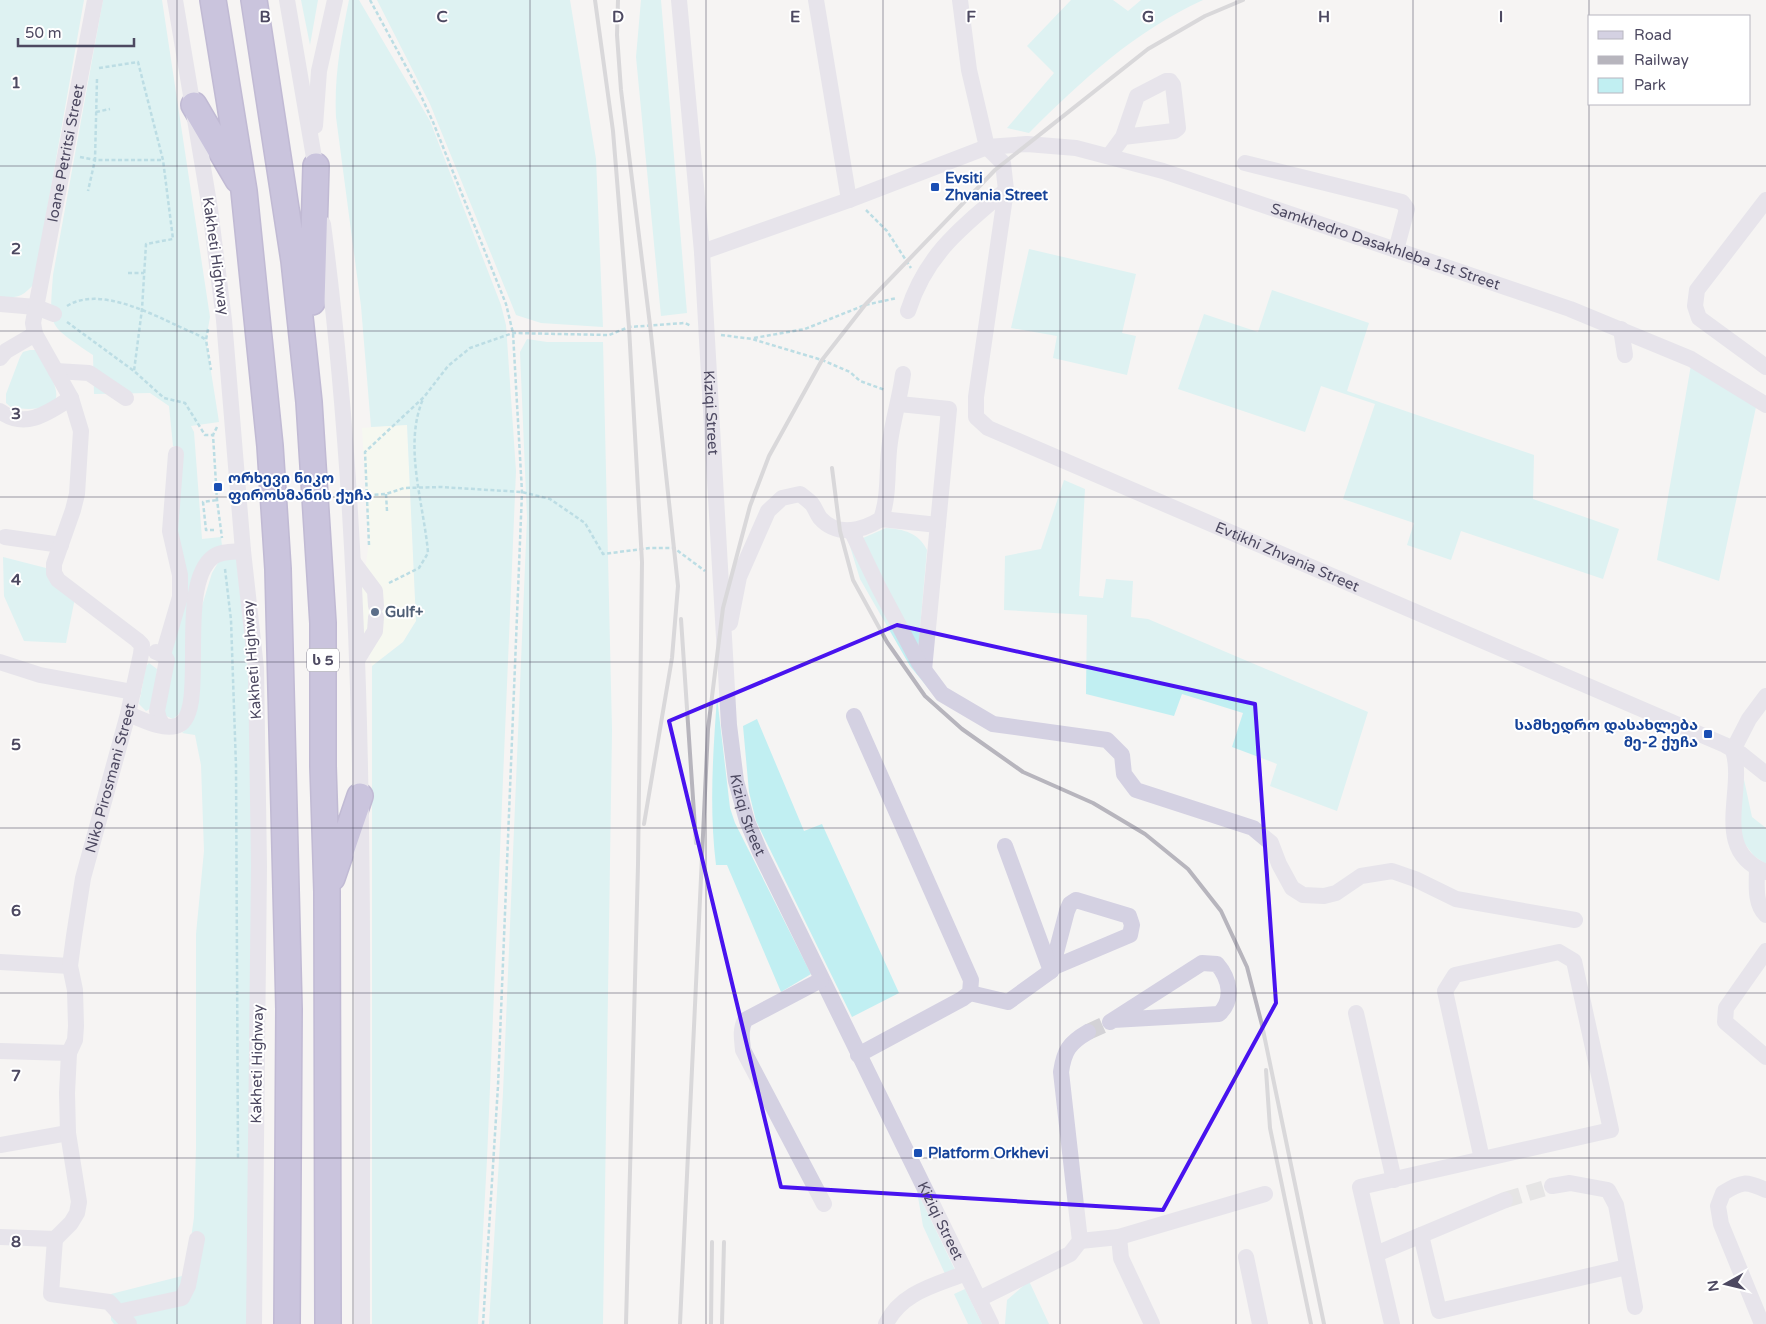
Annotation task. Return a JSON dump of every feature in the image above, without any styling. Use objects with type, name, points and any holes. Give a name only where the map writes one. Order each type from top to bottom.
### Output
[{"type":"highway","name":"Kakheti Highway","points":[[213,0],[244,191],[270,446],[282,667],[289,1009],[287,1324]]},
{"type":"highway","name":"ს 5","points":[[254,0],[294,261],[309,402],[323,623],[323,766],[327,892],[328,1324]]},
{"type":"highway","points":[[194,105],[244,191]]},
{"type":"highway","points":[[309,402],[314,158]]},
{"type":"highway","points":[[327,892],[360,796]]},
{"type":"street","name":"Ioane Petritsi Street","points":[[36,307],[95,0]]},
{"type":"street","name":"Kakheti Highway","points":[[175,0],[194,105],[224,320],[243,551],[256,668],[259,866],[254,1324]]},
{"type":"street","points":[[287,0],[314,158],[335,314],[354,563],[360,796],[362,1324]]},
{"type":"street","points":[[314,158],[319,71],[335,0]]},
{"type":"street","name":"Kiziqi Street","points":[[679,0],[702,252],[729,725],[736,781],[747,821],[858,1055],[991,1324]]},
{"type":"street","points":[[816,0],[853,198]]},
{"type":"street","points":[[702,252],[853,198],[987,147],[969,70],[960,0]]},
{"type":"street","points":[[1109,156],[1123,137]]},
{"type":"street","name":"Samkhedro Dasakhleba 1st Street","points":[[987,147],[1027,144],[1076,148],[1163,171],[1570,309],[1691,359],[1766,405]]},
{"type":"street","name":"Evtikhi Zhvania Street","points":[[987,147],[1003,163],[1006,190],[976,397],[976,417],[988,428],[1733,750],[1766,774]]},
{"type":"street","points":[[1245,163],[1402,202],[1407,209],[1396,250]]},
{"type":"street","points":[[908,312],[913,295],[925,270],[961,229],[1006,190]]},
{"type":"street","points":[[1766,200],[1698,290],[1695,306],[1699,318],[1766,367]]},
{"type":"street","points":[[0,304],[36,307],[54,314]]},
{"type":"street","points":[[36,307],[33,323],[35,334],[71,398],[80,422],[77,494],[54,564],[54,573],[58,580],[137,640],[142,645],[141,654],[156,652],[163,655],[167,660],[157,711],[163,726]]},
{"type":"street","points":[[1621,329],[1625,355]]},
{"type":"street","points":[[0,358],[6,351],[35,334]]},
{"type":"street","points":[[56,371],[89,373],[126,398]]},
{"type":"street","points":[[881,519],[886,504],[890,442],[900,400],[903,374]]},
{"type":"street","points":[[0,411],[12,419],[28,421],[43,416],[71,398]]},
{"type":"street","points":[[900,400],[948,409],[924,670]]},
{"type":"street","points":[[163,655],[180,597],[180,575],[170,531],[176,454]]},
{"type":"street","points":[[725,649],[739,577],[768,511],[782,498],[800,494],[812,504],[820,518],[832,528],[840,531],[868,527],[881,519],[938,525]]},
{"type":"street","points":[[851,530],[878,586],[924,670],[942,694],[993,724],[1107,740],[1122,756],[1124,774],[1136,790],[1253,828],[1271,843],[1279,864],[1292,888],[1303,895],[1324,896],[1336,893],[1361,876],[1392,871],[1415,879],[1456,899],[1576,920]]},
{"type":"street","points":[[5,537],[61,545]]},
{"type":"street","points":[[128,714],[163,726],[174,727],[182,724],[191,708],[192,638],[196,590],[204,568],[212,558],[224,553],[243,551]]},
{"type":"street","points":[[354,563],[376,605],[375,631],[357,660]]},
{"type":"street","name":"Niko Pirosmani Street","points":[[55,1239],[77,1214],[79,1202],[68,1133],[69,1053],[75,1040],[76,1026],[75,990],[70,966],[83,878],[128,714],[141,654]]},
{"type":"street","points":[[0,662],[40,676],[133,692]]},
{"type":"street","points":[[1766,696],[1749,719],[1733,750],[1736,760],[1733,812],[1736,844],[1744,856],[1761,870],[1757,892],[1762,911],[1766,915]]},
{"type":"street","points":[[854,716],[971,980],[970,993],[962,1000],[858,1055]]},
{"type":"street","points":[[1005,846],[1051,969]]},
{"type":"street","points":[[970,993],[1008,1002],[1051,969],[1130,935],[1132,925],[1129,916],[1076,900],[1070,904],[1051,969]]},
{"type":"street","points":[[1766,951],[1726,1008],[1725,1022],[1766,1057]]},
{"type":"street","points":[[1392,1324],[1360,1187],[1611,1130],[1574,961],[1559,952],[1455,975],[1445,991],[1482,1159]]},
{"type":"street","points":[[0,962],[70,966]]},
{"type":"street","points":[[1202,963],[1217,964],[1225,973],[1229,990],[1227,1006],[1219,1014],[1111,1021],[1202,963]]},
{"type":"street","points":[[822,980],[745,1020],[741,1036],[743,1050],[824,1204]]},
{"type":"street","points":[[1356,1013],[1394,1180]]},
{"type":"street","points":[[979,1299],[1070,1254],[1080,1241],[1061,1072],[1066,1048],[1072,1041],[1088,1032]]},
{"type":"street","points":[[0,1050],[69,1053]]},
{"type":"street","points":[[0,1145],[68,1133]]},
{"type":"street","points":[[1552,1186],[1570,1183],[1608,1190],[1616,1205],[1635,1307]]},
{"type":"street","points":[[1762,1324],[1721,1224],[1718,1206],[1723,1193],[1738,1184],[1750,1183],[1766,1190]]},
{"type":"street","points":[[1080,1241],[1119,1236],[1265,1194]]},
{"type":"street","points":[[1376,1254],[1505,1200]]},
{"type":"street","points":[[1421,1235],[1439,1311],[1628,1267]]},
{"type":"street","points":[[1119,1236],[1121,1258],[1152,1324]]},
{"type":"street","points":[[0,1237],[55,1239],[51,1294],[119,1313],[182,1298],[186,1293],[197,1239]]},
{"type":"street","points":[[1246,1257],[1260,1324]]},
{"type":"street","points":[[886,1324],[902,1302],[914,1294],[966,1273]]},
{"type":"path","points":[[370,0],[416,85],[433,122],[506,304],[513,333],[522,492],[498,1086],[483,1324]]},
{"type":"path","points":[[88,190],[94,160],[97,68],[138,62],[163,160],[173,239],[146,244],[142,309],[134,370]]},
{"type":"path","points":[[96,112],[110,110]]},
{"type":"path","points":[[65,155],[94,160],[163,160]]},
{"type":"path","points":[[146,155],[146,160]]},
{"type":"path","points":[[853,198],[887,231],[907,262],[921,278]]},
{"type":"path","points":[[128,273],[144,272]]},
{"type":"path","points":[[752,338],[805,329],[865,305],[913,295]]},
{"type":"path","points":[[206,340],[142,309],[118,301],[92,300],[70,304],[54,314],[96,341],[134,370],[164,398],[185,403],[205,435],[213,435]]},
{"type":"path","points":[[369,531],[365,452],[424,397],[448,366],[470,348],[513,333],[609,335],[629,327],[685,323],[707,334],[752,338],[822,360],[850,372],[860,381],[900,400]]},
{"type":"path","points":[[209,325],[206,340],[212,376]]},
{"type":"path","points":[[376,605],[419,568],[428,552],[417,488],[415,426],[417,412],[424,397]]},
{"type":"path","points":[[219,422],[213,435],[217,500],[232,620],[236,766],[238,1165]]},
{"type":"path","points":[[367,495],[386,494],[404,488],[441,487],[522,492],[550,499],[585,523],[604,554],[650,548],[674,548],[705,571],[721,568]]},
{"type":"path","points":[[386,494],[387,511]]},
{"type":"path","points":[[214,530],[206,530],[203,502],[217,500]]},
{"type":"highlighted area","points":[[897,625],[1255,704],[1276,1003],[1163,1210],[781,1187],[669,721]]},
{"type":"shaded area","points":[[407,424],[416,621],[403,642],[372,666],[361,622],[360,602],[369,543],[362,428]]},
{"type":"green space","points":[[0,0],[84,0],[34,284],[23,294],[11,297],[0,297]]},
{"type":"green space","points":[[103,0],[162,0],[210,317],[206,340],[219,422],[191,426],[194,432],[202,539],[221,537],[222,546],[201,567],[186,708],[173,719],[166,716],[163,710],[169,663],[180,447],[173,446],[169,406],[150,393],[94,394],[93,355],[60,331],[52,316],[51,306],[53,275]]},
{"type":"green space","points":[[301,0],[318,0],[310,45]]},
{"type":"green space","points":[[349,0],[359,0],[430,121],[501,305],[506,325],[516,471],[487,1159],[478,1324],[372,1324],[372,666],[403,642],[416,621],[407,425],[371,427],[361,306],[336,117],[337,73]]},
{"type":"green space","points":[[377,0],[570,0],[596,159],[603,327],[541,323],[516,315],[430,104]]},
{"type":"green space","points":[[641,0],[661,0],[687,313],[661,316],[636,57]]},
{"type":"green space","points":[[1071,0],[1113,0],[1128,11],[1141,0],[1203,0],[1155,26],[1110,58],[1029,133],[1007,128],[1054,73],[1027,46]]},
{"type":"green space","points":[[1029,249],[1136,274],[1122,333],[1136,336],[1127,375],[1053,358],[1057,336],[1011,328]]},
{"type":"green space","points":[[1272,290],[1369,323],[1347,391],[1534,455],[1533,499],[1619,529],[1603,579],[1461,531],[1451,560],[1407,545],[1414,523],[1343,499],[1375,404],[1321,386],[1305,432],[1178,389],[1204,314],[1258,332]]},
{"type":"green space","points":[[527,339],[547,342],[603,342],[612,730],[603,1324],[489,1324],[503,1093],[527,518],[520,352]]},
{"type":"green space","points":[[36,350],[51,376],[56,396],[53,403],[46,407],[32,409],[12,408],[6,403],[6,394],[20,357],[23,352]]},
{"type":"green space","points":[[1691,365],[1756,407],[1719,581],[1657,560]]},
{"type":"green space","points":[[1064,480],[1085,489],[1079,596],[1103,598],[1106,579],[1133,581],[1131,617],[1148,619],[1368,712],[1337,811],[1270,786],[1277,764],[1232,747],[1243,713],[1182,694],[1174,716],[1086,694],[1087,615],[1004,610],[1005,556],[1041,549]]},
{"type":"green space","points":[[886,528],[910,533],[924,544],[927,550],[918,651],[863,538]]},
{"type":"green space","points":[[849,543],[938,700],[910,666],[860,579]]},
{"type":"green space","points":[[3,557],[46,568],[49,575],[75,598],[66,643],[24,641],[4,596]]},
{"type":"green space","points":[[241,557],[249,694],[253,863],[247,1324],[114,1324],[111,1320],[111,1294],[186,1275],[194,1217],[196,1148],[196,934],[204,851],[201,765],[195,735],[182,733],[191,724],[197,708],[201,609],[212,573],[219,561]]},
{"type":"green space","points":[[149,663],[157,669],[153,707],[146,711],[139,704],[146,666]]},
{"type":"green space","points":[[717,697],[730,808],[735,823],[811,974],[781,992],[727,865],[716,865],[712,802]]},
{"type":"green space","points":[[757,719],[804,831],[822,824],[899,993],[852,1017],[756,821],[749,792],[743,726]]},
{"type":"green space","points":[[1743,775],[1752,817],[1766,828],[1766,864],[1754,856],[1738,835]]},
{"type":"green space","points":[[917,1191],[955,1270],[946,1276],[923,1226]]},
{"type":"green space","points":[[1029,1281],[1049,1324],[1005,1324],[1007,1300]]},
{"type":"green space","points":[[965,1289],[982,1324],[968,1324],[954,1294]]},
{"type":"tunnel","points":[[1088,1032],[1110,1022]]},
{"type":"tunnel","points":[[1505,1200],[1552,1186]]},
{"type":"railway","points":[[595,0],[613,131],[629,327],[642,562],[638,865],[626,1324]]},
{"type":"railway","points":[[618,0],[617,35],[621,90],[650,325],[678,586],[672,658],[644,824]]},
{"type":"railway","points":[[680,1324],[708,729],[723,608],[750,506],[769,456],[822,360],[865,305],[995,170],[1148,49],[1205,16],[1243,0]]},
{"type":"railway","points":[[832,468],[840,531],[853,580],[887,642],[925,696],[962,729],[1023,772],[1093,803],[1145,834],[1188,869],[1221,911],[1247,967],[1262,1025],[1324,1324]]},
{"type":"railway","points":[[681,619],[696,843]]},
{"type":"railway","points":[[1266,1070],[1270,1128],[1311,1324]]},
{"type":"railway","points":[[711,1324],[712,1242]]},
{"type":"railway","points":[[722,1324],[724,1242]]},
{"type":"place","name":"Evsiti Zhvania Street","points":[[935,187]]},
{"type":"place","name":"ორხევი ნიკო ფიროსმანის ქუჩა","points":[[218,487]]},
{"type":"place","name":"Gulf+","points":[[375,612]]},
{"type":"place","name":"სამხედრო დასახლება მე-2 ქუჩა","points":[[1708,734]]},
{"type":"place","name":"Platform Orkhevi","points":[[918,1153]]}]
